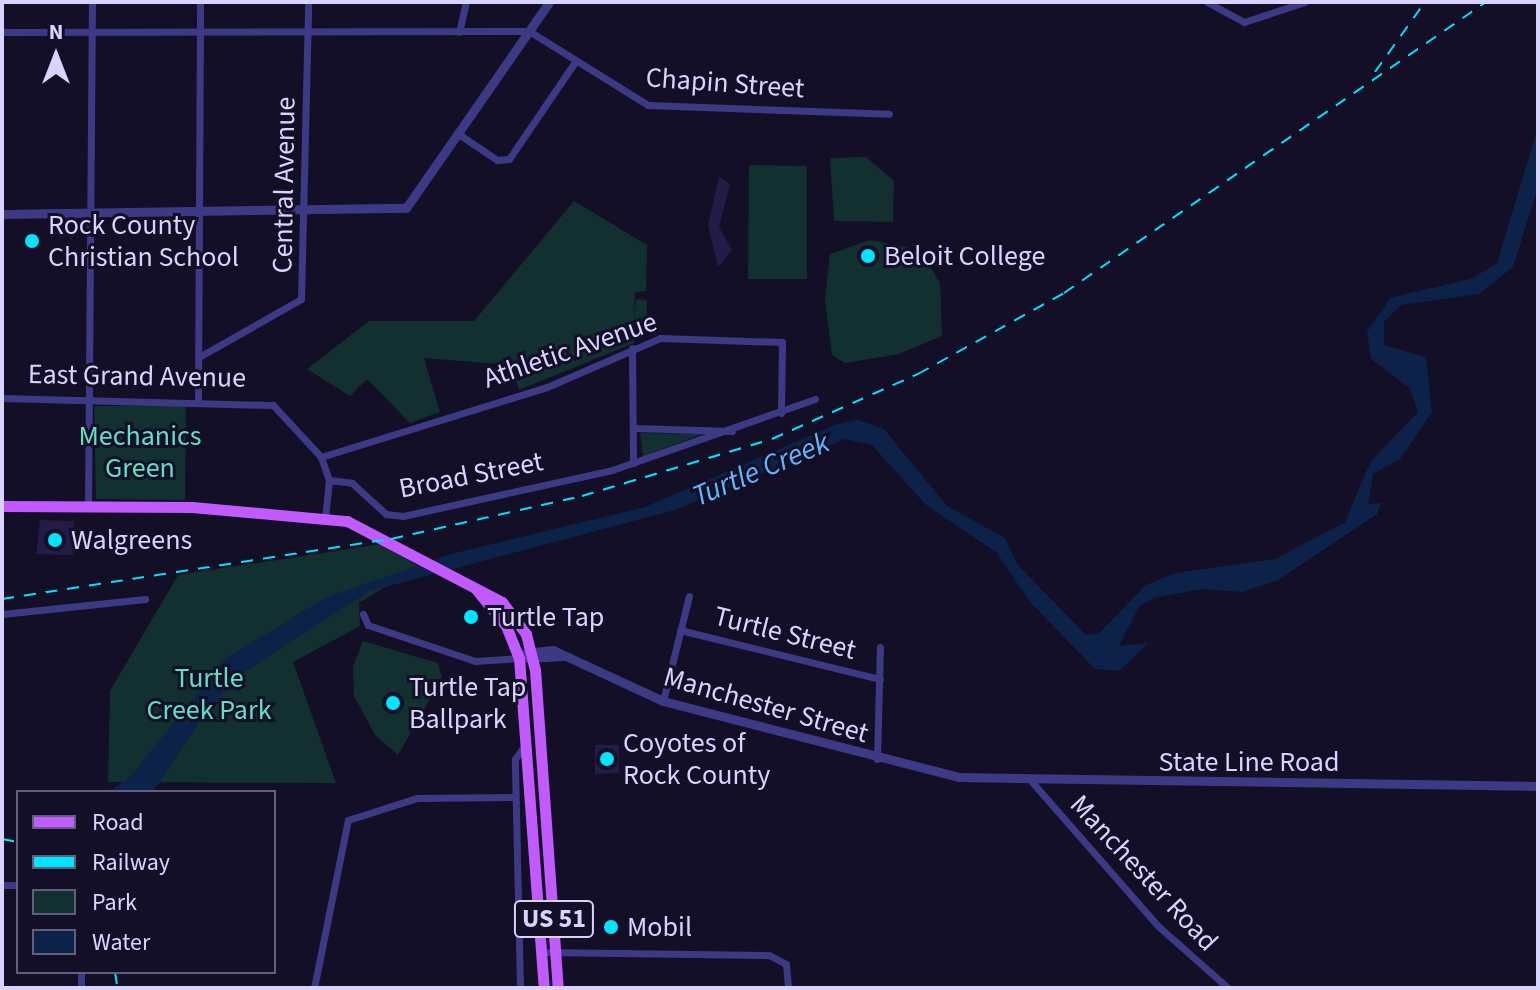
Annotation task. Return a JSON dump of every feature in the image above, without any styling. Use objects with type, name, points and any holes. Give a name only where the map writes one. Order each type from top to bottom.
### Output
[{"type":"main road","name":"US 51","points":[[2,506],[88,506],[325,518],[421,556],[463,578],[512,612],[532,654],[558,988]]},
{"type":"main road","name":"US 51","points":[[463,578],[506,626],[519,658],[523,748],[544,988]]},
{"type":"street","points":[[88,506],[92,2]]},
{"type":"street","points":[[198,400],[200,2]]},
{"type":"street","name":"Central Avenue","points":[[199,357],[301,299],[306,213],[308,2]]},
{"type":"street","points":[[459,32],[466,2]]},
{"type":"street","points":[[2,214],[400,211],[420,195],[549,2]]},
{"type":"street","points":[[1207,2],[1244,22],[1305,2]]},
{"type":"street","points":[[2,32],[529,31]]},
{"type":"street","name":"Chapin Street","points":[[529,31],[648,105],[889,114]]},
{"type":"street","points":[[460,135],[506,160],[575,62]]},
{"type":"street","name":"Athletic Avenue","points":[[321,457],[547,387],[632,348],[666,338],[782,342],[781,413]]},
{"type":"street","points":[[632,348],[633,463]]},
{"type":"street","name":"East Grand Avenue","points":[[2,398],[198,400],[273,405],[321,457],[329,480],[325,518]]},
{"type":"street","points":[[781,413],[815,399]]},
{"type":"street","name":"Broad Street","points":[[329,480],[352,483],[397,517],[633,463],[738,431],[781,413]]},
{"type":"street","points":[[634,428],[738,431]]},
{"type":"street","points":[[663,701],[689,596]]},
{"type":"street","points":[[2,614],[145,599]]},
{"type":"street","points":[[363,614],[368,625],[475,661],[519,658]]},
{"type":"street","name":"Turtle Street","points":[[680,630],[880,679]]},
{"type":"street","points":[[877,759],[880,647]]},
{"type":"street","name":"Manchester Street","points":[[519,658],[532,654],[568,656],[663,701],[877,759],[959,777]]},
{"type":"street","points":[[520,988],[515,759],[523,748]]},
{"type":"street","name":"State Line Road","points":[[959,777],[1032,782],[1538,786]]},
{"type":"street","name":"Manchester Road","points":[[1032,782],[1158,926],[1228,988]]},
{"type":"street","points":[[314,988],[348,820],[417,798],[515,797]]},
{"type":"street","points":[[543,952],[769,955],[786,964],[788,988]]},
{"type":"green space","points":[[866,157],[894,181],[893,222],[834,221],[830,158]]},
{"type":"green space","points":[[749,165],[807,166],[807,279],[748,279]]},
{"type":"green space","points":[[574,201],[647,245],[646,291],[635,292],[634,320],[636,299],[647,300],[647,323],[634,323],[634,343],[519,390],[510,365],[424,358],[440,412],[410,423],[367,379],[350,396],[307,369],[369,321],[474,321]]},
{"type":"green space","points":[[870,240],[906,247],[928,263],[940,283],[942,336],[899,354],[845,363],[832,355],[825,300],[830,254]]},
{"type":"green space","name":"Mechanics Green","points":[[186,405],[185,500],[96,499],[94,406]]},
{"type":"green space","points":[[640,433],[702,434],[703,434],[643,456]]},
{"type":"green space","name":"Turtle Creek Park","points":[[381,544],[419,566],[359,603],[360,626],[293,662],[336,783],[108,782],[110,691],[178,575]]},
{"type":"green space","name":"Turtle Tap Ballpark","points":[[363,641],[438,663],[442,678],[398,755],[375,735],[354,696],[353,667]]},
{"type":"water","name":"Turtle Creek","points":[[1538,127],[1538,187],[1513,267],[1479,294],[1401,305],[1384,322],[1384,345],[1426,357],[1432,412],[1400,459],[1373,474],[1368,504],[1381,503],[1377,514],[1278,580],[1242,592],[1203,589],[1153,598],[1139,607],[1119,646],[1148,643],[1119,671],[1095,669],[1030,602],[997,553],[925,504],[872,445],[845,439],[675,510],[370,591],[247,670],[208,709],[154,790],[111,790],[130,777],[225,659],[325,598],[451,554],[645,507],[837,424],[858,420],[884,429],[947,506],[1005,538],[1017,564],[1086,635],[1098,634],[1146,585],[1175,573],[1275,559],[1345,522],[1371,461],[1418,412],[1410,388],[1371,359],[1367,332],[1390,298],[1473,278],[1497,263]]},
{"type":"building","points":[[719,177],[730,184],[719,227],[732,250],[718,267],[708,225]]},
{"type":"building","name":"Walgreens","points":[[40,520],[74,521],[73,555],[36,554]]},
{"type":"building","name":"Coyotes of Rock County","points":[[595,745],[619,745],[619,773],[595,774]]},
{"type":"railway","points":[[1375,72],[1425,2]]},
{"type":"railway","points":[[2,599],[391,539],[582,496],[772,439],[918,374],[1064,293],[1486,2]]},
{"type":"railway","points":[[2,839],[16,842]]},
{"type":"railway","points":[[115,974],[117,985]]},
{"type":"place","name":"Rock County Christian School","points":[[32,241]]},
{"type":"place","name":"Beloit College","points":[[868,256]]},
{"type":"place","name":"Walgreens","points":[[55,540]]},
{"type":"place","name":"Turtle Tap","points":[[471,617]]},
{"type":"place","name":"Turtle Tap Ballpark","points":[[393,703]]},
{"type":"place","name":"Coyotes of Rock County","points":[[607,759]]},
{"type":"place","name":"Mobil","points":[[611,927]]}]
